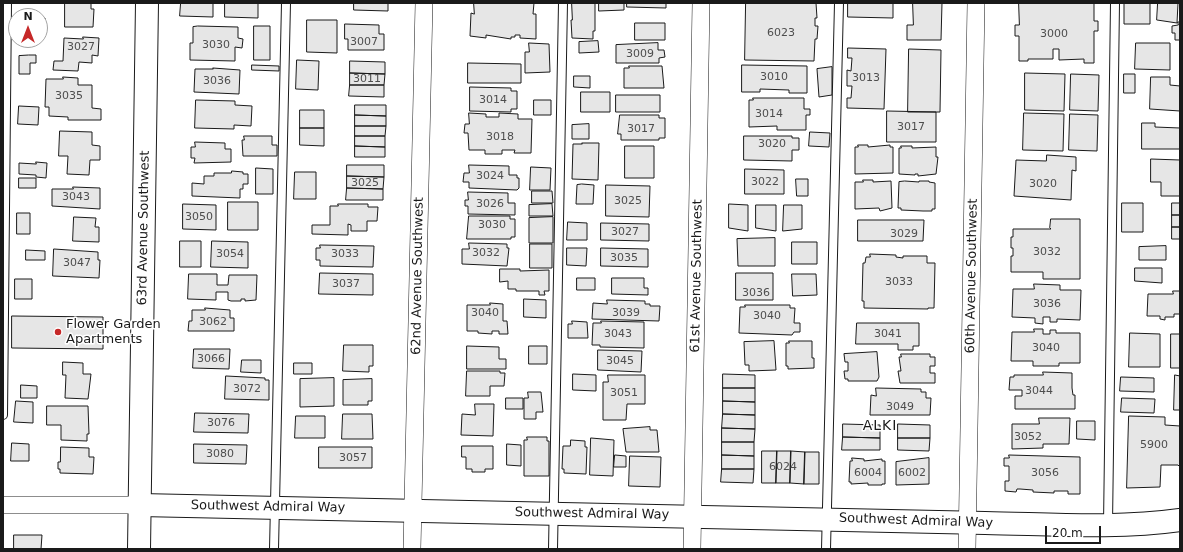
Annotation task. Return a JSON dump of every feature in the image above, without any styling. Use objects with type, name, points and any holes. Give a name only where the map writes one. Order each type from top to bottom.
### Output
[{"type":"main road","name":"63rd Avenue Southwest","points":[[139,549],[147,3]]},
{"type":"main road","name":"Southwest Admiral Way","points":[[140,505],[968,523],[1108,525],[1152,524],[1180,520]]},
{"type":"street","name":"62nd Avenue Southwest","points":[[412,549],[424,3]]},
{"type":"street","name":"61st Avenue Southwest","points":[[692,549],[701,3]]},
{"type":"street","name":"60th Avenue Southwest","points":[[967,549],[976,3]]},
{"type":"street","name":"Southwest Admiral Way","points":[[3,505],[140,505]]},
{"type":"lane","points":[[3,415],[7,3]]},
{"type":"lane","points":[[274,549],[286,3]]},
{"type":"lane","points":[[553,549],[563,3]]},
{"type":"lane","points":[[826,549],[838,3]]},
{"type":"lane","points":[[1108,525],[1115,3]]},
{"type":"building","points":[[65,3],[91,3],[91,9],[94,9],[93,27],[65,27]]},
{"type":"building","points":[[181,3],[213,3],[213,17],[180,16]]},
{"type":"building","points":[[225,3],[258,3],[258,18],[225,17]]},
{"type":"building","points":[[354,3],[388,3],[388,11],[354,10]]},
{"type":"building","points":[[474,3],[534,3],[533,14],[536,14],[536,39],[520,38],[520,35],[515,35],[515,37],[511,37],[511,39],[486,35],[486,38],[470,36],[471,13],[474,14]]},
{"type":"building","points":[[572,3],[595,3],[595,31],[593,31],[593,39],[572,38]]},
{"type":"building","points":[[599,3],[624,3],[624,10],[599,11]]},
{"type":"building","points":[[627,3],[666,3],[666,8],[627,7]]},
{"type":"building","points":[[746,3],[816,3],[817,18],[815,18],[815,26],[818,26],[817,39],[815,39],[814,61],[745,60]]},
{"type":"building","points":[[848,3],[893,3],[893,18],[848,17]]},
{"type":"building","points":[[913,3],[942,3],[941,40],[907,40],[907,25],[913,25]]},
{"type":"building","points":[[1019,3],[1094,3],[1094,21],[1098,21],[1098,31],[1094,31],[1094,63],[1084,63],[1084,59],[1059,60],[1059,49],[1053,49],[1053,59],[1028,59],[1028,61],[1019,61],[1019,36],[1015,36],[1015,25],[1019,25]]},
{"type":"building","points":[[1125,3],[1150,3],[1150,24],[1124,24]]},
{"type":"building","points":[[1158,3],[1178,3],[1177,23],[1157,20]]},
{"type":"building","points":[[307,20],[337,20],[337,53],[307,52]]},
{"type":"building","points":[[1178,22],[1180,22],[1180,40],[1175,40],[1175,33],[1172,33],[1172,26],[1178,25]]},
{"type":"building","points":[[635,23],[665,23],[665,40],[635,40]]},
{"type":"building","points":[[345,24],[379,25],[379,34],[384,34],[384,50],[348,50],[348,39],[345,39]]},
{"type":"building","points":[[254,26],[270,26],[270,60],[254,60]]},
{"type":"building","points":[[193,27],[238,27],[238,38],[243,39],[242,48],[235,47],[235,61],[190,60],[190,43],[193,43]]},
{"type":"building","points":[[83,37],[99,38],[98,56],[92,55],[92,63],[79,62],[78,71],[53,70],[54,61],[63,61],[64,38],[83,39]]},
{"type":"building","points":[[598,41],[599,52],[579,53],[579,42]]},
{"type":"building","points":[[529,43],[549,44],[550,72],[525,73],[525,52],[529,52]]},
{"type":"building","points":[[658,43],[658,50],[664,50],[665,57],[659,58],[659,63],[616,63],[616,45]]},
{"type":"building","points":[[1136,43],[1170,43],[1170,70],[1135,69]]},
{"type":"building","points":[[848,48],[886,49],[884,109],[847,108],[847,98],[851,98],[852,86],[847,86],[847,70],[851,71],[852,58],[848,58]]},
{"type":"building","points":[[909,49],[941,50],[940,112],[908,112]]},
{"type":"building","points":[[36,55],[36,63],[30,63],[30,74],[19,74],[19,56]]},
{"type":"building","points":[[297,60],[319,61],[318,90],[296,89]]},
{"type":"building","points":[[350,61],[385,62],[385,74],[350,73]]},
{"type":"building","points":[[468,63],[521,64],[521,83],[468,83]]},
{"type":"building","points":[[252,65],[279,66],[279,71],[252,70]]},
{"type":"building","points":[[742,65],[807,66],[807,93],[789,93],[789,90],[760,89],[760,92],[742,92]]},
{"type":"building","points":[[629,66],[662,66],[664,88],[624,88],[624,68],[629,68]]},
{"type":"building","points":[[832,67],[832,95],[819,97],[817,69]]},
{"type":"building","points":[[213,68],[240,70],[239,94],[194,92],[195,69]]},
{"type":"building","points":[[350,73],[385,74],[384,85],[350,85]]},
{"type":"building","points":[[1025,73],[1065,74],[1064,111],[1025,110]]},
{"type":"building","points":[[1071,74],[1099,75],[1098,111],[1070,110]]},
{"type":"building","points":[[1124,74],[1135,74],[1135,93],[1124,93]]},
{"type":"building","points":[[574,76],[590,76],[590,88],[574,87]]},
{"type":"building","points":[[63,77],[78,78],[78,85],[92,85],[92,108],[101,109],[101,120],[68,120],[68,117],[49,116],[49,107],[45,107],[46,79],[63,79]]},
{"type":"building","points":[[1151,77],[1170,77],[1170,85],[1180,86],[1180,111],[1150,109]]},
{"type":"building","points":[[350,85],[384,85],[384,97],[349,96]]},
{"type":"building","points":[[470,87],[511,88],[511,91],[517,91],[517,109],[511,109],[511,112],[470,111]]},
{"type":"building","points":[[581,92],[610,92],[610,112],[581,112]]},
{"type":"building","points":[[616,95],[660,95],[660,112],[616,112]]},
{"type":"building","points":[[753,98],[804,98],[804,109],[810,109],[810,115],[806,115],[806,130],[777,130],[777,126],[749,127],[749,100],[753,100]]},
{"type":"building","points":[[196,100],[235,101],[235,105],[252,106],[251,126],[234,125],[234,129],[195,128]]},
{"type":"building","points":[[534,100],[551,100],[551,115],[534,115]]},
{"type":"building","points":[[355,105],[386,105],[386,116],[355,115]]},
{"type":"building","points":[[19,106],[39,107],[38,125],[18,124]]},
{"type":"building","points":[[300,110],[324,110],[324,128],[300,128]]},
{"type":"building","points":[[887,111],[936,112],[936,142],[887,142]]},
{"type":"building","points":[[469,113],[486,114],[486,117],[499,117],[499,113],[518,114],[518,119],[532,119],[531,153],[514,153],[515,150],[502,150],[502,154],[485,154],[485,150],[469,150],[468,133],[464,133],[465,124],[469,124]]},
{"type":"building","points":[[1024,113],[1064,114],[1063,151],[1023,150]]},
{"type":"building","points":[[1070,114],[1098,115],[1097,151],[1069,150]]},
{"type":"building","points":[[355,115],[386,116],[386,126],[355,126]]},
{"type":"building","points":[[620,115],[659,115],[659,118],[665,118],[665,138],[659,138],[659,140],[621,140],[621,134],[618,134]]},
{"type":"building","points":[[1142,123],[1155,123],[1155,127],[1180,128],[1180,149],[1142,149]]},
{"type":"building","points":[[589,124],[589,139],[572,139],[572,125]]},
{"type":"building","points":[[355,126],[386,126],[385,136],[355,136]]},
{"type":"building","points":[[300,128],[324,128],[324,146],[300,145]]},
{"type":"building","points":[[60,131],[92,132],[92,145],[100,146],[100,160],[90,160],[89,175],[67,174],[68,156],[59,156]]},
{"type":"building","points":[[810,132],[830,133],[829,147],[809,146]]},
{"type":"building","points":[[244,136],[272,136],[272,145],[277,145],[277,156],[243,156],[242,140],[244,140]]},
{"type":"building","points":[[355,136],[385,136],[385,147],[355,146]]},
{"type":"building","points":[[744,136],[792,136],[792,138],[799,138],[799,150],[792,150],[792,161],[744,160]]},
{"type":"building","points":[[195,142],[225,143],[225,149],[231,149],[231,162],[194,163],[195,158],[191,158],[191,147],[195,147]]},
{"type":"building","points":[[599,143],[598,180],[572,179],[573,144]]},
{"type":"building","points":[[858,145],[868,145],[868,147],[890,145],[890,147],[893,147],[893,173],[855,174],[855,147],[858,147]]},
{"type":"building","points":[[355,146],[385,147],[385,157],[355,157]]},
{"type":"building","points":[[625,146],[654,146],[654,178],[625,178]]},
{"type":"building","points":[[901,146],[912,146],[912,148],[936,147],[936,157],[938,157],[936,174],[918,176],[918,174],[899,174],[899,148],[901,148]]},
{"type":"building","points":[[1047,155],[1076,157],[1076,171],[1072,170],[1071,200],[1014,196],[1016,160],[1046,161]]},
{"type":"building","points":[[1151,159],[1180,160],[1180,196],[1161,196],[1161,182],[1151,182]]},
{"type":"building","points":[[36,162],[47,163],[46,178],[36,177],[36,175],[19,174],[19,163],[36,164]]},
{"type":"building","points":[[347,165],[384,165],[384,177],[347,176]]},
{"type":"building","points":[[469,165],[509,166],[509,175],[517,175],[517,178],[519,178],[519,188],[517,190],[469,188],[469,182],[463,182],[464,173],[469,173]]},
{"type":"building","points":[[531,167],[551,168],[550,190],[530,190]]},
{"type":"building","points":[[256,168],[273,169],[273,194],[256,194]]},
{"type":"building","points":[[745,169],[784,170],[784,194],[745,194]]},
{"type":"building","points":[[232,171],[248,174],[248,184],[243,184],[243,189],[240,189],[240,198],[192,196],[192,183],[204,184],[204,176],[214,176],[214,173],[231,173]]},
{"type":"building","points":[[295,172],[316,172],[316,199],[294,199]]},
{"type":"building","points":[[347,176],[384,177],[383,189],[347,188]]},
{"type":"building","points":[[19,178],[36,178],[36,188],[19,188]]},
{"type":"building","points":[[796,179],[808,179],[808,196],[797,196]]},
{"type":"building","points":[[863,180],[873,180],[873,182],[891,181],[892,208],[880,211],[879,208],[855,209],[855,182],[863,182]]},
{"type":"building","points":[[929,181],[935,183],[935,209],[932,209],[932,211],[923,211],[901,210],[901,208],[898,208],[899,182]]},
{"type":"building","points":[[577,185],[594,185],[593,204],[576,204]]},
{"type":"building","points":[[606,185],[650,186],[649,217],[606,216]]},
{"type":"building","points":[[73,187],[100,188],[100,209],[52,206],[52,189],[73,189]]},
{"type":"building","points":[[347,188],[383,189],[383,200],[346,200]]},
{"type":"building","points":[[532,191],[552,191],[553,203],[532,203]]},
{"type":"building","points":[[468,192],[508,193],[508,203],[515,203],[515,215],[468,214],[468,206],[465,206],[465,200],[468,200]]},
{"type":"building","points":[[228,202],[258,202],[258,230],[228,230]]},
{"type":"building","points":[[1122,203],[1143,203],[1143,232],[1122,232]]},
{"type":"building","points":[[1172,203],[1180,203],[1180,215],[1172,215]]},
{"type":"building","points":[[183,204],[216,205],[216,230],[183,229]]},
{"type":"building","points":[[338,204],[368,204],[368,207],[378,207],[377,221],[367,221],[367,231],[351,231],[351,225],[348,224],[348,235],[312,234],[312,225],[330,225],[330,206],[338,206]]},
{"type":"building","points":[[552,204],[553,216],[529,216],[529,205]]},
{"type":"building","points":[[729,204],[748,205],[748,231],[729,228]]},
{"type":"building","points":[[756,205],[776,205],[776,231],[756,228]]},
{"type":"building","points":[[784,205],[802,205],[802,229],[783,231]]},
{"type":"building","points":[[17,213],[30,213],[30,234],[17,234]]},
{"type":"building","points":[[1172,215],[1180,215],[1180,227],[1172,227]]},
{"type":"building","points":[[469,216],[510,216],[510,219],[515,219],[515,237],[511,237],[511,239],[467,239]]},
{"type":"building","points":[[74,217],[96,218],[95,227],[99,227],[99,242],[73,241]]},
{"type":"building","points":[[553,217],[553,243],[529,243],[529,218]]},
{"type":"building","points":[[1051,219],[1080,219],[1080,279],[1043,279],[1043,272],[1011,272],[1011,256],[1013,256],[1013,248],[1011,248],[1011,237],[1013,237],[1013,229],[1051,229]]},
{"type":"building","points":[[858,220],[924,220],[923,241],[858,241]]},
{"type":"building","points":[[568,222],[587,223],[587,240],[567,240]]},
{"type":"building","points":[[601,223],[649,224],[649,241],[601,240]]},
{"type":"building","points":[[1172,227],[1180,227],[1180,239],[1172,239]]},
{"type":"building","points":[[775,238],[775,266],[738,266],[737,239]]},
{"type":"building","points":[[180,241],[201,241],[201,267],[180,267]]},
{"type":"building","points":[[212,241],[248,242],[248,268],[211,267]]},
{"type":"building","points":[[792,242],[817,242],[817,264],[792,264]]},
{"type":"building","points":[[469,243],[507,244],[507,248],[509,248],[507,266],[462,264],[462,249],[469,249]]},
{"type":"building","points":[[530,244],[552,244],[552,268],[530,268]]},
{"type":"building","points":[[320,245],[374,246],[373,267],[320,266],[320,260],[316,260],[316,248],[320,248]]},
{"type":"building","points":[[1166,246],[1166,260],[1139,260],[1139,247]]},
{"type":"building","points":[[567,248],[587,248],[586,266],[567,265]]},
{"type":"building","points":[[601,248],[648,249],[648,267],[601,266]]},
{"type":"building","points":[[54,249],[98,252],[98,260],[100,260],[99,278],[53,276]]},
{"type":"building","points":[[26,250],[45,251],[45,260],[26,260]]},
{"type":"building","points":[[870,254],[896,255],[896,257],[903,258],[903,256],[927,256],[927,263],[935,263],[934,308],[864,308],[864,301],[862,301],[863,263],[865,263],[866,257],[870,257]]},
{"type":"building","points":[[1135,268],[1162,268],[1162,283],[1135,281]]},
{"type":"building","points":[[500,269],[520,269],[520,271],[549,270],[549,291],[544,291],[545,295],[539,295],[539,291],[516,291],[516,289],[508,289],[508,281],[500,282]]},
{"type":"building","points":[[320,273],[373,274],[373,295],[319,294]]},
{"type":"building","points":[[736,273],[773,273],[773,300],[736,300]]},
{"type":"building","points":[[189,274],[217,274],[217,285],[228,285],[229,275],[257,275],[256,300],[245,301],[245,299],[241,299],[241,301],[231,301],[228,300],[228,292],[216,292],[216,300],[188,299]]},
{"type":"building","points":[[792,274],[816,274],[817,295],[793,296]]},
{"type":"building","points":[[577,278],[595,278],[595,290],[577,290]]},
{"type":"building","points":[[612,278],[644,278],[644,288],[648,288],[648,295],[612,294]]},
{"type":"building","points":[[15,279],[32,279],[32,299],[15,299]]},
{"type":"building","points":[[1034,284],[1060,285],[1060,290],[1081,290],[1080,320],[1057,319],[1057,322],[1050,322],[1050,317],[1043,317],[1043,324],[1035,323],[1035,318],[1012,317],[1013,289],[1034,289]]},
{"type":"building","points":[[1173,291],[1180,291],[1180,314],[1174,314],[1174,317],[1165,317],[1165,320],[1160,319],[1160,316],[1147,316],[1148,294],[1173,294]]},
{"type":"building","points":[[524,299],[546,300],[546,318],[524,317]]},
{"type":"building","points":[[607,300],[645,301],[645,304],[650,304],[650,306],[660,306],[659,321],[592,319],[593,303],[607,304]]},
{"type":"building","points":[[490,303],[503,304],[503,321],[507,321],[508,334],[499,334],[499,331],[492,331],[492,334],[478,333],[478,331],[467,331],[467,305],[490,305]]},
{"type":"building","points":[[745,305],[790,305],[790,308],[795,308],[794,323],[800,323],[800,332],[794,332],[792,335],[739,333],[740,307],[745,307]]},
{"type":"building","points":[[205,308],[230,310],[230,318],[234,318],[234,331],[188,331],[189,321],[192,321],[192,310],[205,310]]},
{"type":"building","name":"Flower Garden Apartments","points":[[12,316],[103,317],[103,349],[12,348]]},
{"type":"building","points":[[572,321],[587,322],[588,338],[568,338],[568,324],[572,324]]},
{"type":"building","points":[[601,321],[644,322],[644,348],[600,347],[600,345],[592,345],[593,323],[601,323]]},
{"type":"building","points":[[857,323],[919,323],[919,346],[913,346],[913,350],[898,350],[898,344],[856,344]]},
{"type":"building","points":[[1034,329],[1043,329],[1043,334],[1050,334],[1050,330],[1056,330],[1056,333],[1080,333],[1080,363],[1059,363],[1059,366],[1033,366],[1033,361],[1011,361],[1012,332],[1034,332]]},
{"type":"building","points":[[1130,333],[1160,334],[1160,367],[1129,367]]},
{"type":"building","points":[[1171,334],[1180,334],[1180,368],[1171,368]]},
{"type":"building","points":[[774,341],[776,370],[749,371],[749,365],[745,365],[744,342]]},
{"type":"building","points":[[789,341],[812,341],[812,358],[814,358],[814,368],[788,369],[788,366],[786,366],[786,343],[789,343]]},
{"type":"building","points":[[344,345],[373,345],[373,366],[369,366],[369,372],[343,371]]},
{"type":"building","points":[[467,346],[499,347],[499,359],[506,359],[506,369],[467,369]]},
{"type":"building","points":[[529,346],[547,346],[547,364],[529,364]]},
{"type":"building","points":[[194,349],[230,349],[229,369],[193,368]]},
{"type":"building","points":[[598,350],[642,351],[641,372],[598,370]]},
{"type":"building","points":[[877,352],[879,377],[877,381],[848,381],[848,379],[845,379],[844,371],[848,371],[848,362],[845,362],[844,354]]},
{"type":"building","points":[[901,354],[930,354],[930,357],[935,357],[935,366],[930,366],[930,373],[935,373],[935,383],[900,383],[898,371],[901,371],[899,357],[901,357]]},
{"type":"building","points":[[242,360],[261,360],[261,373],[241,372]]},
{"type":"building","points":[[63,362],[83,363],[83,374],[91,374],[88,399],[65,398],[66,375],[63,375]]},
{"type":"building","points":[[294,363],[312,363],[312,374],[294,374]]},
{"type":"building","points":[[467,371],[500,371],[500,373],[505,373],[504,386],[490,386],[490,396],[466,396]]},
{"type":"building","points":[[1043,372],[1072,373],[1072,388],[1073,395],[1075,395],[1075,409],[1015,409],[1015,396],[1022,396],[1022,390],[1009,390],[1010,377],[1014,377],[1014,375],[1043,375]]},
{"type":"building","points":[[573,374],[596,375],[596,391],[573,390]]},
{"type":"building","points":[[723,374],[755,375],[755,388],[723,388]]},
{"type":"building","points":[[608,375],[645,375],[645,404],[627,404],[626,420],[603,420],[603,382],[608,382]]},
{"type":"building","points":[[1175,375],[1180,376],[1180,410],[1174,410]]},
{"type":"building","points":[[226,376],[265,378],[265,380],[269,380],[269,400],[225,399]]},
{"type":"building","points":[[1121,377],[1154,378],[1154,392],[1120,391]]},
{"type":"building","points":[[334,378],[334,406],[300,407],[300,379]]},
{"type":"building","points":[[372,379],[372,401],[368,401],[368,405],[343,405],[343,380]]},
{"type":"building","points":[[21,385],[37,386],[37,398],[21,398]]},
{"type":"building","points":[[723,388],[755,388],[755,402],[723,401]]},
{"type":"building","points":[[876,388],[921,389],[921,392],[926,392],[926,398],[931,398],[930,415],[870,415],[871,395],[876,396]]},
{"type":"building","points":[[528,392],[541,392],[543,412],[536,412],[536,419],[524,419],[524,398],[528,398]]},
{"type":"building","points":[[506,398],[523,398],[523,409],[506,409]]},
{"type":"building","points":[[1122,398],[1155,399],[1154,413],[1121,412]]},
{"type":"building","points":[[16,401],[33,402],[33,423],[14,422]]},
{"type":"building","points":[[723,401],[755,402],[755,415],[723,414]]},
{"type":"building","points":[[475,404],[494,404],[493,436],[461,435],[462,414],[475,415]]},
{"type":"building","points":[[47,406],[88,406],[89,434],[87,434],[87,441],[61,440],[61,425],[47,425]]},
{"type":"building","points":[[195,413],[249,414],[248,433],[194,432]]},
{"type":"building","points":[[343,414],[372,414],[373,439],[342,439]]},
{"type":"building","points":[[723,414],[755,415],[755,429],[722,428]]},
{"type":"building","points":[[296,416],[325,416],[325,438],[295,438]]},
{"type":"building","points":[[1129,416],[1165,417],[1165,425],[1180,426],[1180,467],[1178,465],[1161,465],[1160,487],[1127,488]]},
{"type":"building","points":[[1039,418],[1070,418],[1069,444],[1043,444],[1043,448],[1012,449],[1012,424],[1039,424]]},
{"type":"building","points":[[1077,421],[1095,421],[1095,440],[1077,439]]},
{"type":"building","points":[[843,424],[880,425],[880,438],[843,437]]},
{"type":"building","points":[[898,424],[930,425],[930,438],[898,438]]},
{"type":"building","points":[[650,427],[650,430],[657,430],[659,452],[626,452],[623,429]]},
{"type":"building","points":[[722,428],[755,429],[754,442],[722,442]]},
{"type":"building","points":[[527,437],[547,437],[547,441],[549,441],[549,476],[524,476],[524,440],[527,440]]},
{"type":"building","points":[[843,437],[880,438],[880,450],[842,450]]},
{"type":"building","points":[[591,438],[614,440],[613,476],[590,475]]},
{"type":"building","points":[[898,438],[930,438],[929,451],[898,450]]},
{"type":"building","points":[[571,440],[585,441],[585,447],[587,447],[586,474],[564,473],[564,469],[562,469],[563,446],[570,446]]},
{"type":"building","points":[[722,442],[754,442],[754,456],[722,455]]},
{"type":"building","points":[[12,443],[29,444],[29,461],[11,461]]},
{"type":"building","points":[[194,444],[247,445],[246,464],[194,463]]},
{"type":"building","points":[[507,444],[521,445],[521,466],[507,465]]},
{"type":"building","points":[[462,446],[493,446],[493,469],[485,469],[485,472],[472,472],[472,469],[466,469],[466,457],[462,457]]},
{"type":"building","points":[[61,447],[89,448],[89,457],[94,457],[93,474],[60,473],[60,469],[58,469],[58,462],[60,462]]},
{"type":"building","points":[[319,447],[372,447],[372,468],[319,468]]},
{"type":"building","points":[[762,451],[777,451],[776,483],[762,483]]},
{"type":"building","points":[[777,451],[791,451],[790,483],[776,483]]},
{"type":"building","points":[[791,451],[805,452],[804,484],[790,483]]},
{"type":"building","points":[[805,452],[819,452],[819,484],[804,484]]},
{"type":"building","points":[[615,455],[626,456],[626,467],[614,467]]},
{"type":"building","points":[[722,455],[754,456],[754,469],[722,469]]},
{"type":"building","points":[[1009,455],[1080,457],[1080,494],[1068,494],[1068,491],[1054,491],[1054,493],[1033,492],[1033,490],[1020,489],[1017,489],[1016,492],[1005,491],[1005,481],[1009,481],[1009,466],[1004,466],[1004,458],[1009,458]]},
{"type":"building","points":[[630,456],[661,457],[660,487],[629,486]]},
{"type":"building","points":[[852,458],[864,459],[864,461],[882,459],[882,461],[885,461],[885,484],[851,484],[851,482],[849,482],[850,461],[852,461]]},
{"type":"building","points":[[929,458],[929,484],[896,485],[896,462]]},
{"type":"building","points":[[722,469],[754,469],[753,483],[721,482]]},
{"type":"building","points":[[14,535],[42,535],[41,549],[14,549]]},
{"type":"place","name":"Flower Garden Apartments","points":[[58,332]]},
{"type":"district","name":"ALKI","points":[[880,426]]}]
